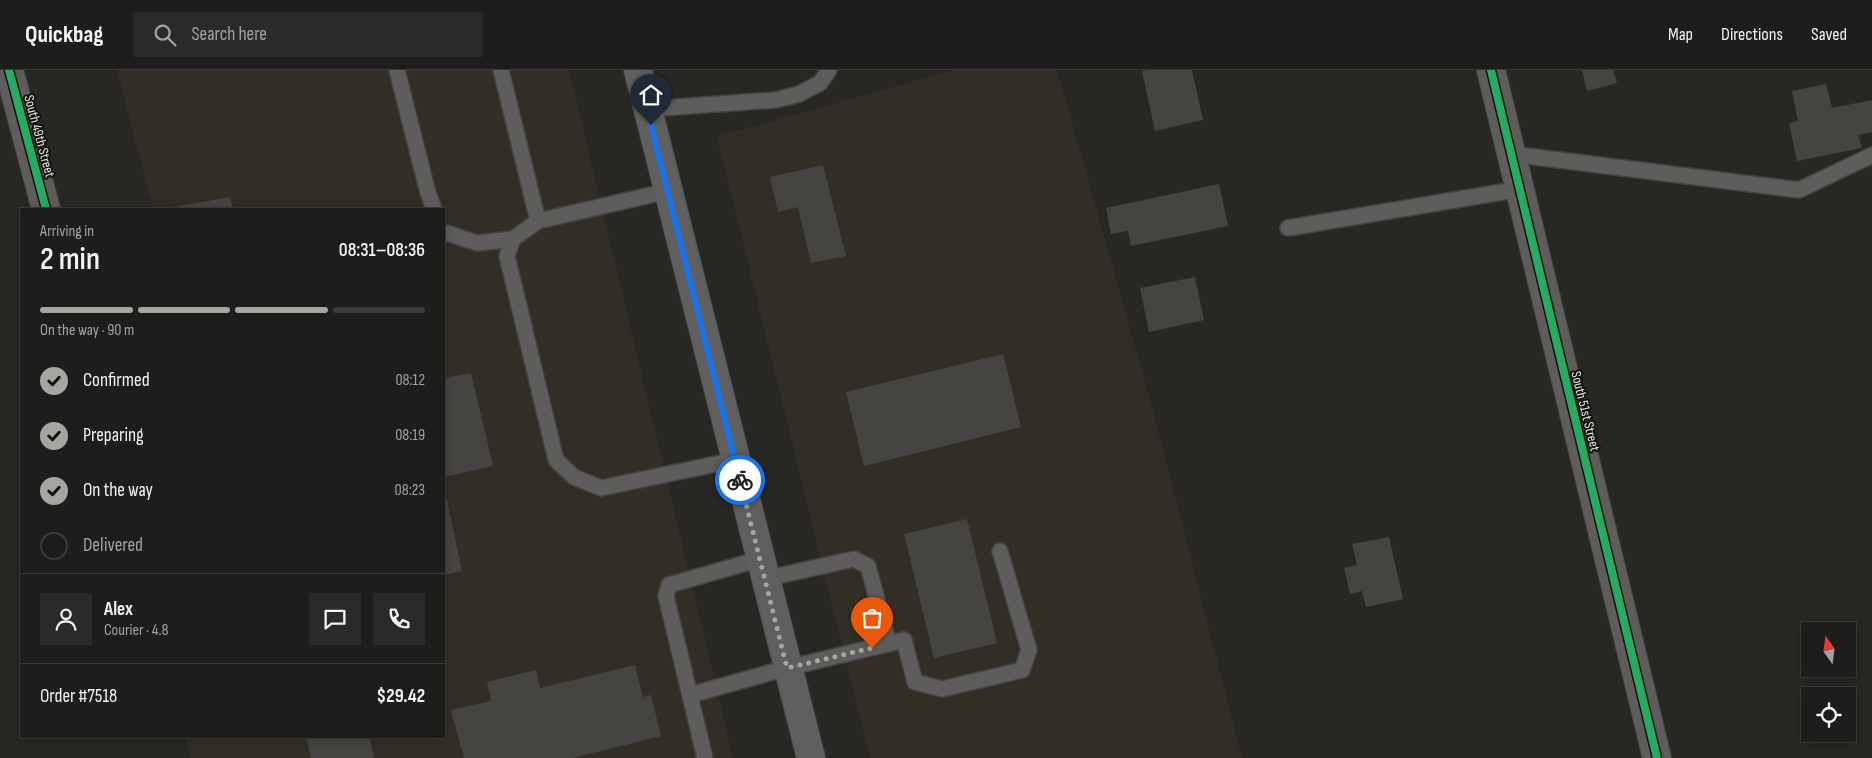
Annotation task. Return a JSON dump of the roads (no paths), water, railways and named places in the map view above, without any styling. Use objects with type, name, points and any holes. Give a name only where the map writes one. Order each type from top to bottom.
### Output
[{"type":"main road","points":[[638,70],[811,758]]},
{"type":"street","name":"South 49th Street","points":[[10,70],[46,208]]},
{"type":"street","name":"South 51st Street","points":[[1491,70],[1657,758]]},
{"type":"lane","points":[[397,70],[428,193],[434,208]]},
{"type":"lane","points":[[500,70],[538,220]]},
{"type":"lane","points":[[647,109],[776,100],[799,94],[820,83],[828,70]]},
{"type":"lane","points":[[1511,154],[1799,190],[1872,155]]},
{"type":"lane","points":[[1288,228],[1520,189]]},
{"type":"lane","points":[[445,232],[478,243],[513,239],[538,220],[668,190]]},
{"type":"lane","points":[[513,239],[507,256],[556,460],[574,477],[601,488],[735,460]]},
{"type":"lane","points":[[690,695],[787,668],[904,640],[915,682],[942,689],[1022,670],[1029,650],[1000,551]]},
{"type":"lane","points":[[705,758],[666,596],[669,585],[762,569],[854,559],[868,566],[889,644]]}]
